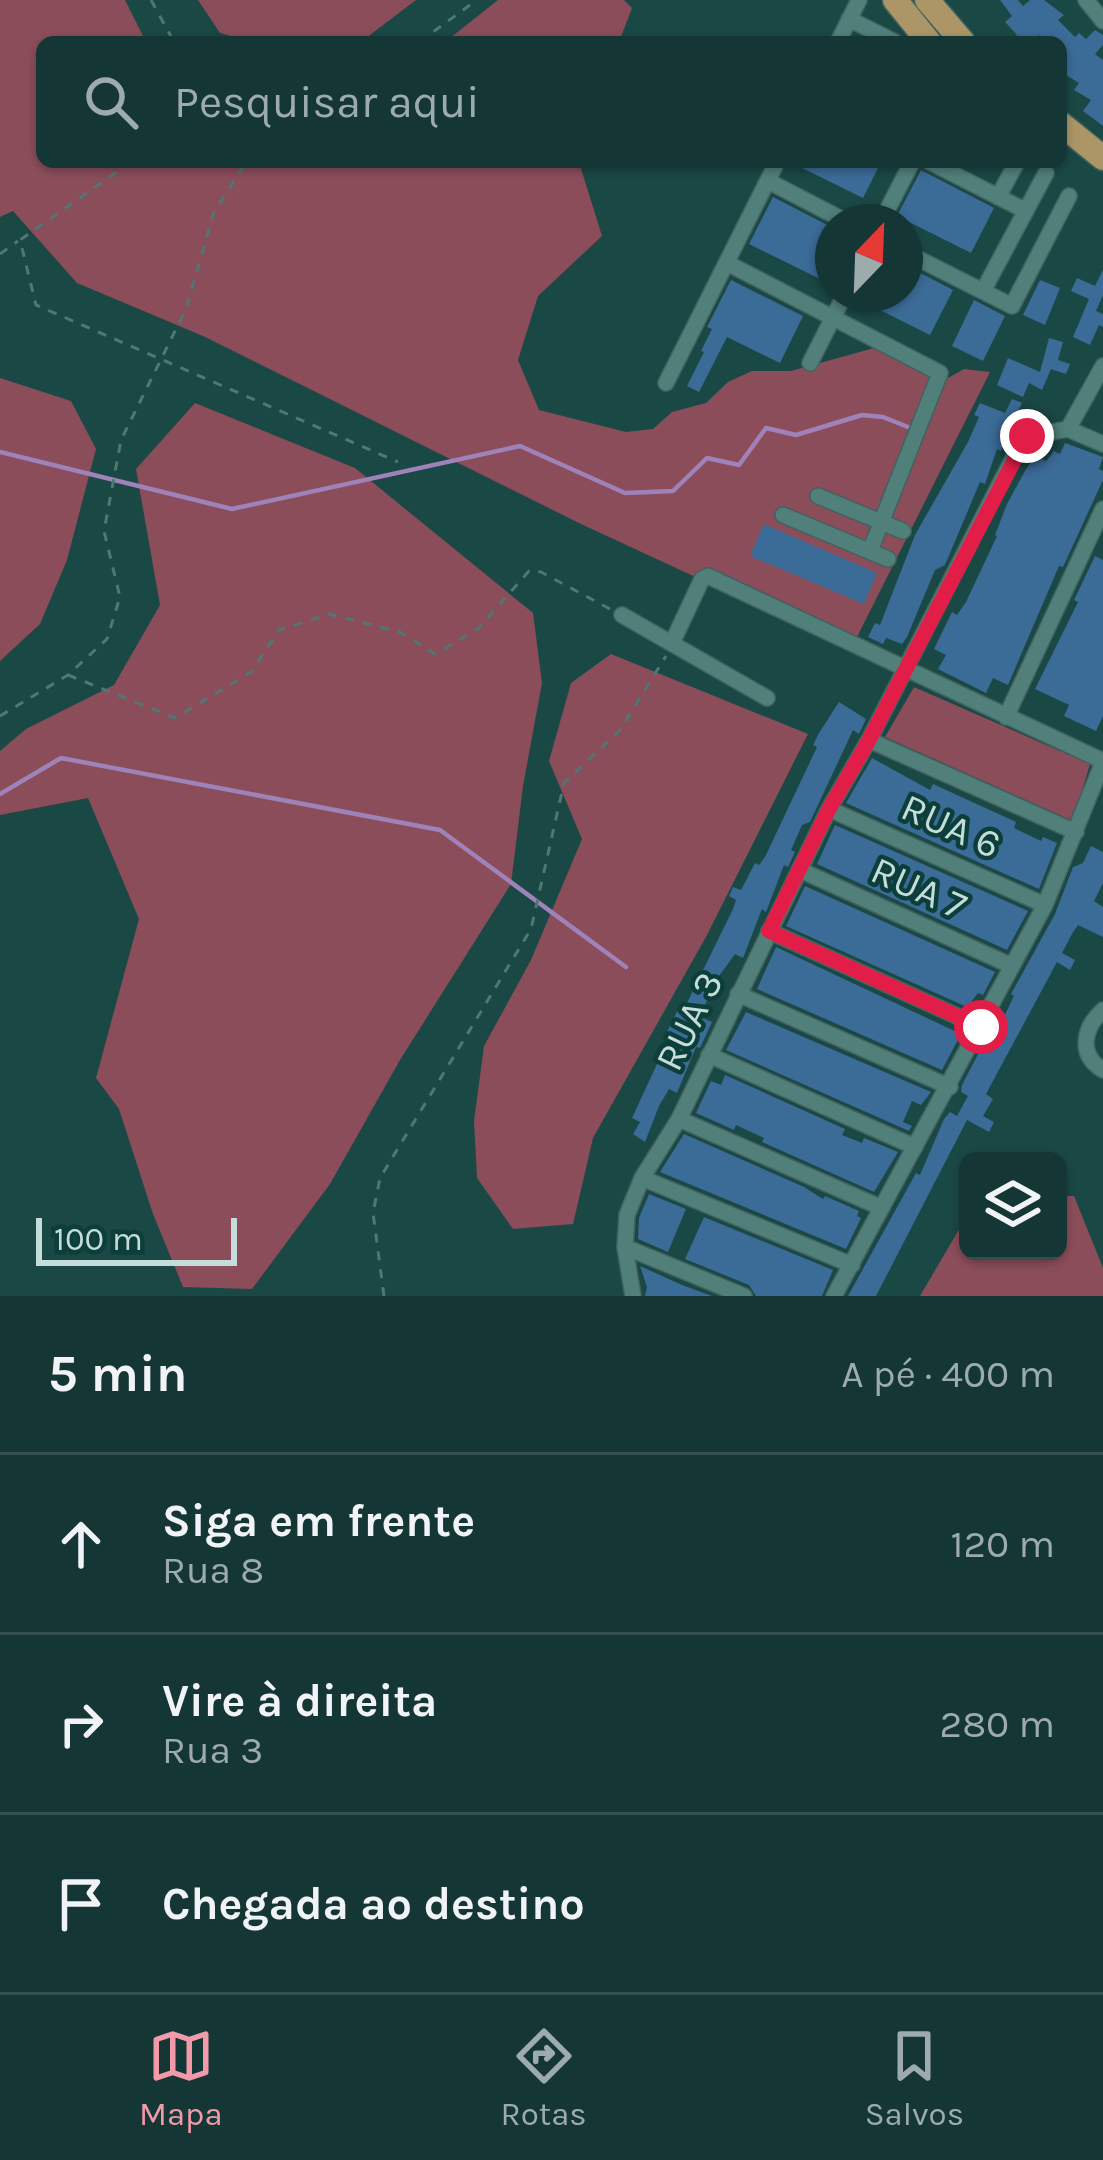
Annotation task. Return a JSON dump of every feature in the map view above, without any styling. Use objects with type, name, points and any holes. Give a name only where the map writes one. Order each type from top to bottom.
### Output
[{"type":"main road","points":[[895,0],[913,36]]},
{"type":"main road","points":[[913,36],[922,10],[931,4],[958,36]]},
{"type":"main road","points":[[1067,129],[1103,158]]},
{"type":"main road","points":[[1067,146],[1103,158]]},
{"type":"street","points":[[841,36],[859,0]]},
{"type":"street","points":[[1086,0],[1103,21]]},
{"type":"street","points":[[849,19],[913,36]]},
{"type":"street","points":[[666,383],[774,168]]},
{"type":"street","points":[[890,204],[909,168]]},
{"type":"street","points":[[943,168],[1026,211]]},
{"type":"street","points":[[998,197],[1014,168]]},
{"type":"street","points":[[983,291],[1046,173]]},
{"type":"street","points":[[768,182],[815,206]]},
{"type":"street","points":[[923,261],[1008,306],[1015,303],[1069,196]]},
{"type":"street","points":[[727,263],[940,373],[870,551]]},
{"type":"street","points":[[810,363],[836,312]]},
{"type":"street","points":[[1103,366],[1068,429],[1103,444]]},
{"type":"street","name":"RUA 3","points":[[633,1296],[627,1215],[641,1178],[679,1119],[829,809],[907,669],[1024,437],[1068,429]]},
{"type":"street","points":[[818,496],[903,532]]},
{"type":"street","points":[[1006,717],[1103,509]]},
{"type":"street","points":[[783,514],[888,559]]},
{"type":"street","points":[[672,643],[702,579],[709,577],[1103,762],[1046,904],[833,1296]]},
{"type":"street","points":[[622,615],[767,698]]},
{"type":"street","points":[[869,740],[1076,832]]},
{"type":"street","name":"RUA 6","points":[[829,809],[1046,904]]},
{"type":"street","name":"RUA 7","points":[[800,870],[1012,966]]},
{"type":"street","points":[[769,931],[981,1027]]},
{"type":"street","points":[[738,994],[950,1087]]},
{"type":"street","points":[[1103,1010],[1089,1029],[1086,1054],[1103,1070]]},
{"type":"street","points":[[709,1055],[915,1147]]},
{"type":"street","points":[[679,1119],[882,1208]]},
{"type":"street","points":[[641,1178],[852,1264]]},
{"type":"street","points":[[626,1246],[744,1296]]},
{"type":"path","points":[[151,0],[171,36]]},
{"type":"path","points":[[426,36],[477,0]]},
{"type":"path","points":[[0,254],[122,168]]},
{"type":"path","points":[[0,716],[68,675],[107,639],[120,597],[104,531],[121,440],[186,309],[214,212],[242,168]]},
{"type":"path","points":[[20,240],[36,305],[398,462]]},
{"type":"path","points":[[68,675],[175,718],[251,672],[279,630],[329,614],[400,632],[435,654],[478,629],[529,571],[536,571],[622,615]]},
{"type":"path","points":[[384,1296],[373,1213],[380,1178],[531,929],[564,783],[620,730],[656,677],[672,643]]},
{"type":"shaded area","points":[[0,0],[125,0],[143,36],[36,36],[36,168],[581,168],[602,236],[538,296],[518,360],[539,410],[626,432],[653,429],[672,412],[706,403],[728,382],[752,371],[791,371],[874,348],[948,378],[964,369],[990,372],[851,649],[581,524],[203,336],[77,283],[13,211],[0,217]]},
{"type":"shaded area","points":[[198,0],[416,0],[369,36],[220,33]]},
{"type":"shaded area","points":[[498,0],[624,0],[632,8],[621,36],[453,36]]},
{"type":"shaded area","points":[[0,378],[71,401],[96,449],[67,560],[40,624],[0,661]]},
{"type":"shaded area","points":[[195,403],[355,468],[533,613],[542,683],[511,884],[400,1060],[330,1184],[252,1289],[183,1287],[119,1109],[96,1078],[139,919],[88,798],[0,815],[0,751],[26,729],[114,685],[160,605],[136,469]]},
{"type":"shaded area","points":[[611,654],[808,734],[707,935],[593,1138],[573,1224],[513,1229],[477,1178],[474,1121],[484,1046],[531,960],[582,839],[549,761],[571,683]]},
{"type":"shaded area","points":[[914,687],[1090,764],[1073,821],[885,737]]},
{"type":"shaded area","points":[[1067,1196],[1074,1196],[1103,1268],[1103,1296],[920,1296],[959,1229],[959,1260],[1067,1260]]},
{"type":"building","points":[[1000,0],[1018,0],[1023,6],[1030,0],[1044,0],[1064,15],[1058,20],[1075,37],[1079,33],[1086,39],[1095,30],[1103,35],[1103,45],[1095,54],[1103,60],[1103,126],[1083,111],[1091,100],[1074,90],[1079,83],[1067,76],[1067,36],[1016,36],[1005,22],[1012,16]]},
{"type":"building","points":[[802,168],[878,168],[863,198]]},
{"type":"building","points":[[921,170],[994,208],[971,253],[923,229],[923,204],[903,204]]},
{"type":"building","points":[[773,197],[815,219],[815,277],[749,244]]},
{"type":"building","points":[[1103,270],[1103,295],[1096,311],[1103,314],[1103,327],[1099,325],[1090,345],[1073,337],[1089,299],[1071,291],[1077,278],[1095,286]]},
{"type":"building","points":[[923,274],[953,290],[930,335],[884,312],[923,312]]},
{"type":"building","points":[[731,280],[803,316],[780,363],[727,337],[699,392],[687,386],[712,329],[707,327]]},
{"type":"building","points":[[1040,280],[1060,288],[1045,325],[1023,315]]},
{"type":"building","points":[[974,300],[1005,316],[983,361],[952,346]]},
{"type":"building","points":[[1049,338],[1063,342],[1058,360],[1070,364],[1066,374],[1051,369],[1042,390],[1029,383],[1023,397],[997,385],[1008,358],[1040,372]]},
{"type":"building","points":[[1012,399],[1022,403],[1014,419],[1019,422],[1001,451],[997,449],[985,484],[980,482],[945,565],[935,570],[907,637],[902,644],[886,638],[883,644],[868,637],[875,623],[880,625],[915,535],[968,442],[980,403],[1005,413]]},
{"type":"building","points":[[1065,443],[1103,457],[1099,469],[1103,480],[1063,567],[1059,566],[1008,685],[993,678],[986,693],[938,669],[946,655],[934,649],[952,612],[957,615],[966,602],[1026,469],[1035,456],[1046,461],[1054,451],[1060,454]]},
{"type":"building","points":[[764,524],[877,573],[864,604],[750,556]]},
{"type":"building","points":[[1095,556],[1103,560],[1103,716],[1096,731],[1064,716],[1069,705],[1035,689]]},
{"type":"building","points":[[839,702],[866,719],[859,734],[853,730],[810,822],[802,825],[791,850],[795,852],[788,867],[784,865],[766,912],[762,909],[743,958],[735,954],[714,983],[700,1017],[712,1022],[677,1093],[669,1089],[659,1106],[645,1142],[633,1134],[640,1122],[632,1118],[670,1036],[666,1034],[681,1003],[686,1005],[733,909],[736,900],[729,896],[733,887],[741,890],[755,863],[759,865],[765,857],[817,747],[813,745]]},
{"type":"building","points":[[872,758],[930,790],[933,784],[1016,822],[1014,828],[1041,841],[1043,837],[1057,843],[1039,889],[846,803]]},
{"type":"building","points":[[835,825],[1028,911],[1007,950],[817,864]]},
{"type":"building","points":[[1091,846],[1103,852],[1103,883],[1094,901],[1103,907],[1103,937],[1078,925],[1062,953],[1075,960],[1070,970],[1057,962],[986,1094],[993,1099],[983,1116],[994,1122],[989,1132],[967,1120],[876,1296],[848,1296],[916,1173],[920,1175],[944,1119],[950,1112],[957,1116],[968,1096],[961,1092],[962,1085],[987,1037],[992,1040],[1001,1023],[1073,867],[1083,863]]},
{"type":"building","points":[[805,886],[995,972],[983,995],[978,993],[967,1007],[786,926]]},
{"type":"building","points":[[776,947],[961,1034],[942,1070],[757,989]]},
{"type":"building","points":[[746,1012],[931,1092],[921,1105],[912,1101],[903,1122],[912,1126],[909,1131],[726,1050]]},
{"type":"building","points":[[725,1075],[845,1129],[842,1135],[898,1152],[874,1192],[762,1142],[764,1138],[736,1125],[734,1130],[696,1113],[711,1081],[721,1085]]},
{"type":"building","points":[[684,1134],[859,1211],[861,1218],[846,1249],[660,1172]]},
{"type":"building","points":[[649,1194],[686,1209],[668,1252],[638,1239],[639,1218]]},
{"type":"building","points":[[704,1217],[833,1270],[822,1296],[756,1296],[749,1285],[685,1259]]},
{"type":"building","points":[[640,1266],[682,1285],[712,1296],[645,1296]]},
{"type":"waterway","points":[[0,452],[232,509],[520,446],[625,493],[673,491],[707,458],[739,465],[766,428],[796,435],[862,415],[908,427]]},
{"type":"waterway","points":[[0,794],[61,758],[440,830],[626,967]]},
{"type":"route","points":[[981,1027],[769,931],[1027,436]]}]
